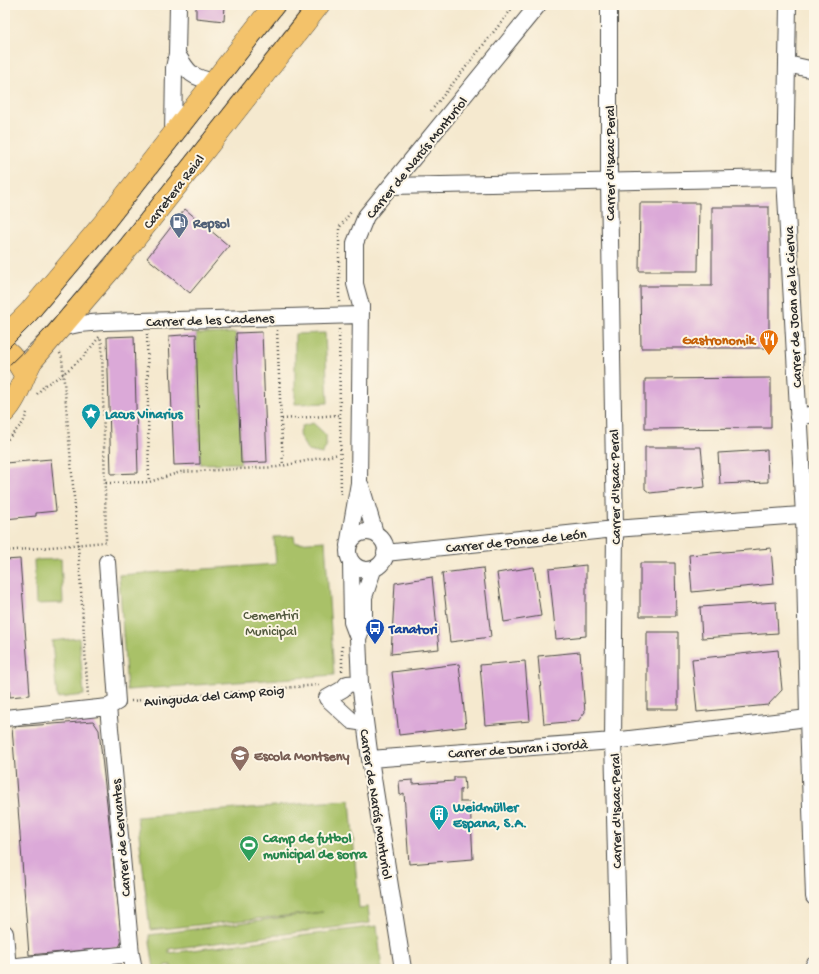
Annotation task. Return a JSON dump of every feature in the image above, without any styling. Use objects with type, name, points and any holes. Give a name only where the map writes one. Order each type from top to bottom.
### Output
[{"type":"main road","points":[[10,328],[106,220],[274,5]]},
{"type":"main road","name":"Carretera Reial","points":[[5,412],[15,397],[24,374],[32,361],[113,267],[319,5]]},
{"type":"main road","points":[[5,349],[15,359],[24,374]]},
{"type":"street","points":[[173,135],[174,68],[177,54],[178,5]]},
{"type":"street","name":"Carrer de Narcís Monturiol","points":[[348,546],[360,483],[361,306],[355,284],[355,243],[366,216],[538,5]]},
{"type":"street","name":"Carrer d'Isaac Peral","points":[[609,5],[608,181],[615,529],[613,741],[619,969]]},
{"type":"street","name":"Carrer de Joan de la Cierva","points":[[788,5],[785,178],[806,415],[809,515],[808,718],[814,898]]},
{"type":"street","points":[[177,54],[187,71],[199,79],[215,82]]},
{"type":"street","points":[[787,64],[814,70]]},
{"type":"street","points":[[391,186],[785,178]]},
{"type":"street","name":"Carrer de les Cadenes","points":[[56,332],[79,324],[103,322],[361,315]]},
{"type":"street","points":[[360,483],[375,533]]},
{"type":"street","name":"Carrer de Ponce de León","points":[[385,553],[615,529],[809,515]]},
{"type":"street","points":[[362,532],[375,533],[380,536],[383,543],[385,553],[382,563],[373,570],[361,570],[351,563],[348,558],[348,546],[356,535],[362,532]]},
{"type":"street","name":"Carrer de Cervantes","points":[[107,562],[112,705],[132,962]]},
{"type":"street","name":"Carrer de Narcís Monturiol","points":[[351,563],[352,622],[358,638],[360,683],[365,723],[403,969]]},
{"type":"street","name":"Carrer de Narcís Monturiol","points":[[358,638],[364,623],[364,597],[373,570]]},
{"type":"street","points":[[320,692],[343,689],[347,684],[360,683]]},
{"type":"street","points":[[320,692],[352,721],[365,723]]},
{"type":"street","points":[[5,718],[112,705]]},
{"type":"street","name":"Carrer de Duran i Jordà","points":[[370,759],[613,741],[808,718]]},
{"type":"street","points":[[5,933],[8,968],[132,962]]},
{"type":"path","points":[[339,316],[339,454],[341,497]]},
{"type":"path","points":[[276,317],[282,418],[283,466]]},
{"type":"path","points":[[146,321],[150,482]]},
{"type":"path","points":[[5,551],[106,542],[102,344],[99,331]]},
{"type":"path","points":[[34,399],[45,385],[63,374],[85,355],[103,331]]},
{"type":"path","points":[[56,332],[62,358],[78,544],[88,709]]},
{"type":"path","points":[[5,442],[23,424],[28,410]]},
{"type":"path","points":[[282,418],[339,415]]},
{"type":"path","points":[[106,483],[150,482],[181,472],[283,466],[339,454]]},
{"type":"path","points":[[342,643],[342,673]]},
{"type":"path","name":"Avinguda del Camp Roig","points":[[112,705],[320,692]]},
{"type":"green space","points":[[236,333],[241,463],[200,464],[196,334]]},
{"type":"green space","points":[[325,333],[328,403],[295,404],[295,334]]},
{"type":"green space","points":[[313,423],[326,435],[326,447],[322,454],[308,451],[299,435],[302,426]]},
{"type":"green space","name":"Cementiri Municipal","points":[[294,536],[295,543],[325,541],[334,675],[127,690],[119,575],[276,564],[274,537]]},
{"type":"green space","points":[[61,559],[63,603],[36,604],[34,560]]},
{"type":"green space","points":[[79,638],[84,695],[57,698],[52,641]]},
{"type":"green space","name":"Camp de futbol municipal de sorra","points":[[350,800],[359,908],[368,907],[370,923],[169,949],[169,953],[377,926],[382,969],[171,969],[171,965],[165,966],[166,969],[154,969],[149,935],[323,912],[150,930],[137,817]]},
{"type":"building","points":[[196,5],[225,5],[224,21],[196,18]]},
{"type":"building","points":[[640,203],[699,203],[698,271],[639,271]]},
{"type":"building","points":[[712,207],[769,207],[769,348],[641,348],[640,286],[712,286]]},
{"type":"building","points":[[185,209],[229,246],[190,293],[147,258]]},
{"type":"building","points":[[262,332],[267,462],[241,463],[236,333]]},
{"type":"building","points":[[196,334],[200,464],[174,465],[169,336]]},
{"type":"building","points":[[134,336],[138,473],[111,474],[107,337]]},
{"type":"building","points":[[771,378],[771,428],[645,429],[645,379]]},
{"type":"building","points":[[645,447],[701,447],[705,487],[650,493],[645,489]]},
{"type":"building","points":[[767,450],[768,482],[720,484],[718,453]]},
{"type":"building","points":[[51,459],[56,511],[36,513],[36,516],[5,519],[5,463]]},
{"type":"building","points":[[771,548],[774,584],[692,592],[689,555]]},
{"type":"building","points":[[20,559],[30,695],[10,697],[5,621],[5,560]]},
{"type":"building","points":[[640,563],[675,563],[676,616],[640,616]]},
{"type":"building","points":[[586,565],[586,636],[556,639],[549,569]]},
{"type":"building","points":[[534,567],[541,616],[504,622],[497,573]]},
{"type":"building","points":[[483,568],[491,637],[450,642],[442,573]]},
{"type":"building","points":[[432,577],[439,649],[391,654],[395,583]]},
{"type":"building","points":[[776,602],[778,633],[702,638],[700,607]]},
{"type":"building","points":[[647,632],[678,632],[678,709],[647,709]]},
{"type":"building","points":[[778,650],[782,690],[768,705],[697,712],[692,659]]},
{"type":"building","points":[[580,652],[585,712],[578,721],[544,724],[538,656]]},
{"type":"building","points":[[525,661],[530,721],[485,725],[480,665]]},
{"type":"building","points":[[459,664],[466,727],[399,735],[392,672]]},
{"type":"building","points":[[93,721],[99,730],[122,941],[119,947],[29,955],[12,727]]},
{"type":"building","name":"Weidmüller Espana, S.A.","points":[[454,777],[464,777],[465,789],[460,790],[460,802],[470,802],[473,859],[409,864],[404,793],[400,795],[399,781],[413,780],[413,784],[454,781]]},
{"type":"tram line","points":[[5,351],[36,320],[108,235],[288,5]]},
{"type":"tram line","points":[[5,369],[46,329],[118,243],[306,5]]},
{"type":"place","name":"Repsol","points":[[179,239]]},
{"type":"place","name":"Gastronomik","points":[[769,356]]},
{"type":"place","name":"Lacus Vinarius","points":[[91,430]]},
{"type":"place","name":"Tanatori","points":[[375,645]]},
{"type":"place","name":"Escola Montseny","points":[[240,772]]},
{"type":"place","name":"Weidmüller Espana, S.A.","points":[[439,831]]},
{"type":"place","name":"Camp de futbol municipal de sorra","points":[[249,862]]}]
